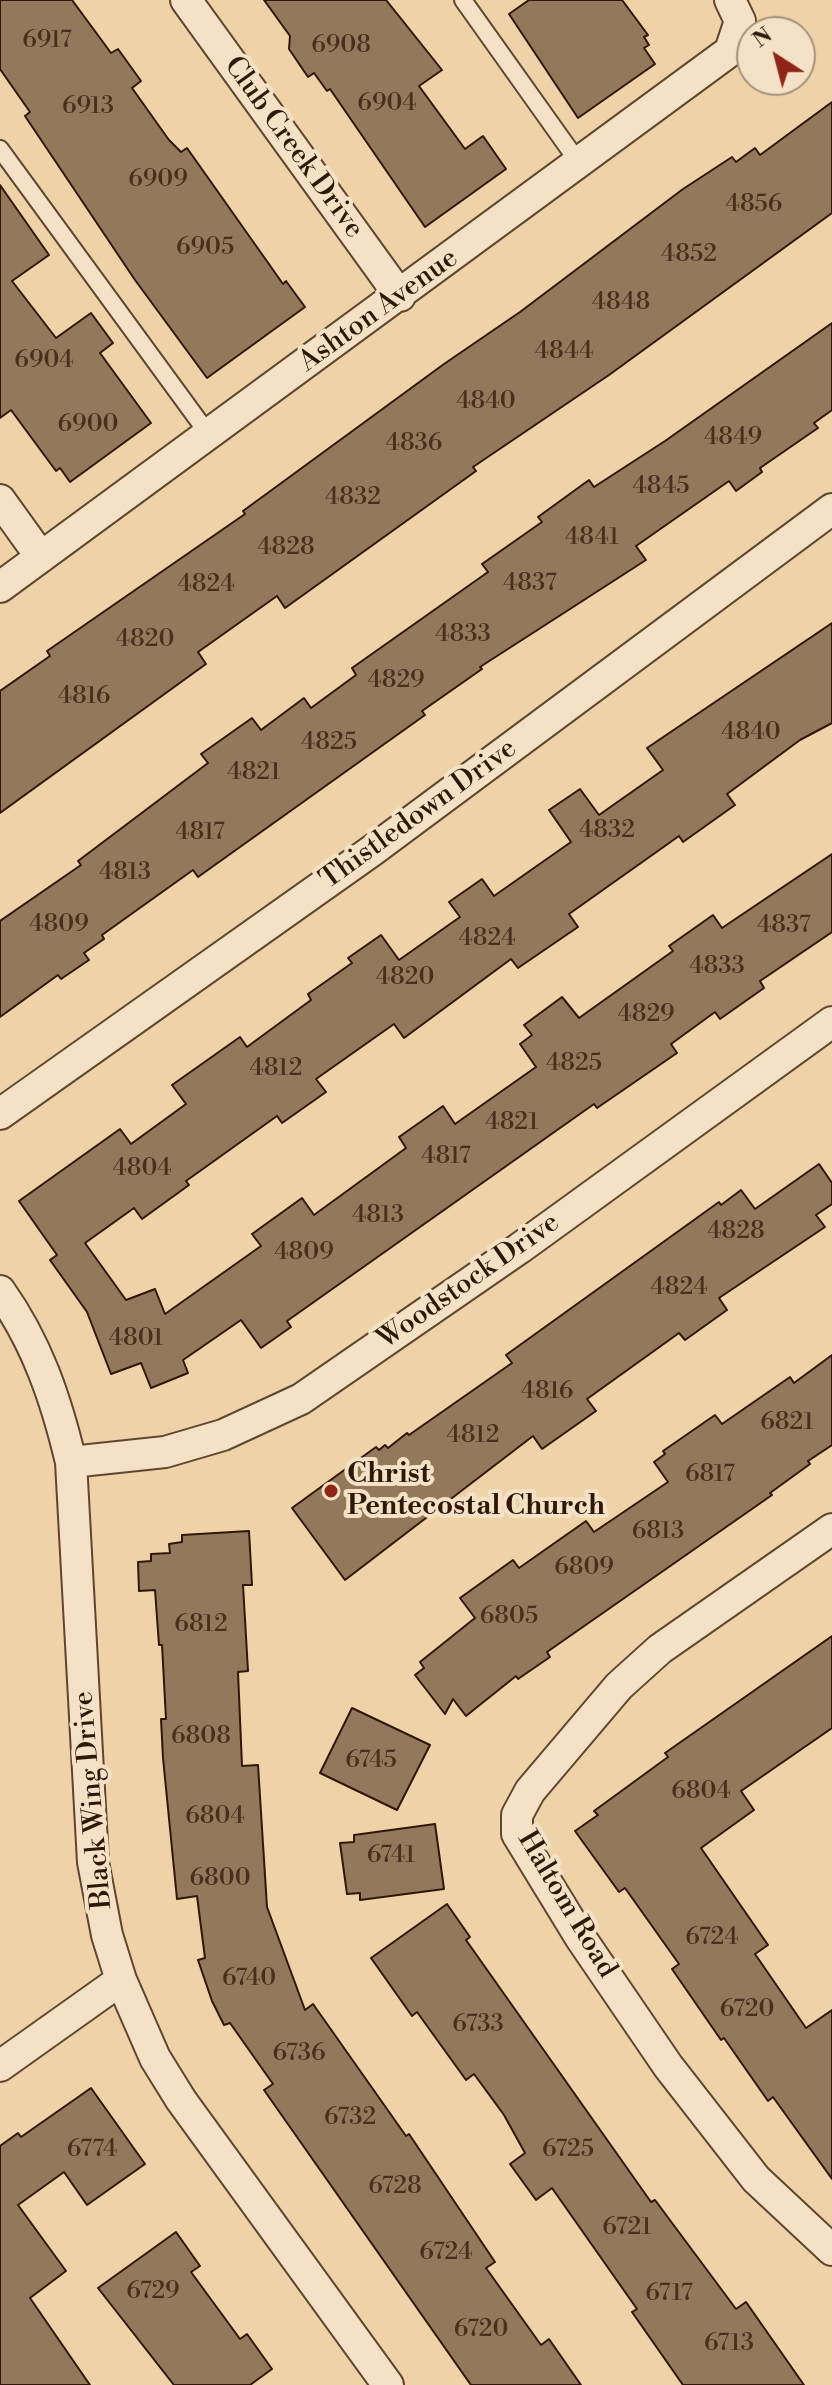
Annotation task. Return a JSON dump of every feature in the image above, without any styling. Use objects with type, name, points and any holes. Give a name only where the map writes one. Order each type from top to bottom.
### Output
[{"type":"street","name":"Club Creek Drive","points":[[186,0],[400,296]]},
{"type":"street","name":"Ashton Avenue","points":[[0,587],[730,51],[735,10]]},
{"type":"street","points":[[0,500],[41,557]]},
{"type":"street","name":"Thistledown Drive","points":[[0,1114],[373,850],[832,509]]},
{"type":"street","name":"Woodstock Drive","points":[[71,1462],[165,1452],[223,1435],[301,1399],[520,1248],[832,1022]]},
{"type":"street","name":"Black Wing Drive","points":[[0,1291],[25,1327],[53,1393],[71,1462],[93,1862],[107,1935],[121,1980],[155,2058],[181,2100],[388,2385]]},
{"type":"street","name":"Haltom Road","points":[[832,1529],[650,1658],[619,1686],[530,1791],[517,1815],[517,1834],[580,1937],[668,2066],[756,2179],[832,2250]]},
{"type":"street","points":[[0,2066],[121,1980]]},
{"type":"lane","points":[[463,0],[579,163]]},
{"type":"lane","points":[[0,149],[209,435]]},
{"type":"building","points":[[0,0],[72,0],[111,53],[118,49],[141,81],[132,88],[169,140],[181,152],[187,148],[283,284],[286,281],[305,307],[207,378],[135,280],[25,116],[30,112],[0,69]]},
{"type":"building","points":[[264,0],[386,0],[442,70],[419,86],[465,149],[483,136],[506,169],[425,227],[330,89],[327,91],[314,73],[308,77],[289,49],[290,36]]},
{"type":"building","points":[[529,0],[622,0],[648,35],[644,37],[649,45],[644,48],[655,64],[578,118],[509,14]]},
{"type":"building","points":[[832,102],[832,213],[609,375],[473,467],[476,471],[285,608],[277,596],[198,652],[206,664],[0,813],[0,691],[50,656],[47,651],[245,514],[243,511],[520,312],[683,189],[732,157],[736,162],[755,148],[760,155]]},
{"type":"building","points":[[0,185],[49,255],[12,281],[56,338],[91,313],[113,343],[100,353],[151,423],[70,482],[60,468],[56,471],[11,410],[0,418]]},
{"type":"building","points":[[832,323],[832,410],[814,423],[818,428],[760,468],[762,472],[736,491],[729,481],[636,546],[646,560],[480,667],[482,669],[422,711],[425,715],[198,877],[193,870],[102,935],[104,939],[84,953],[89,960],[61,979],[58,975],[0,1017],[0,921],[81,865],[78,861],[208,763],[201,754],[252,718],[261,730],[304,698],[311,708],[356,675],[352,668],[488,572],[482,564],[542,522],[538,517],[589,480],[594,487],[665,441]]},
{"type":"building","points":[[832,623],[832,723],[800,740],[727,794],[735,805],[683,842],[679,836],[569,914],[578,927],[518,968],[511,959],[404,1038],[394,1024],[316,1079],[326,1092],[282,1123],[277,1116],[186,1181],[189,1185],[142,1219],[134,1208],[85,1243],[126,1300],[155,1289],[165,1314],[261,1246],[252,1234],[302,1198],[314,1215],[406,1148],[399,1137],[443,1106],[455,1124],[536,1067],[520,1044],[532,1035],[524,1025],[562,997],[579,1018],[673,951],[669,946],[713,915],[722,928],[832,854],[832,932],[760,981],[764,988],[720,1019],[715,1012],[671,1044],[677,1053],[597,1108],[594,1104],[287,1321],[291,1327],[261,1348],[241,1320],[183,1360],[188,1373],[151,1388],[141,1363],[111,1374],[87,1312],[50,1260],[57,1255],[19,1201],[120,1129],[131,1144],[186,1104],[172,1085],[240,1037],[247,1047],[311,1000],[308,994],[352,963],[348,958],[381,935],[399,960],[460,917],[449,902],[482,879],[494,896],[571,842],[549,810],[580,789],[599,815],[663,770],[647,748]]},
{"type":"building","points":[[819,1164],[832,1183],[832,1204],[816,1215],[825,1227],[719,1298],[727,1310],[685,1340],[679,1333],[587,1399],[596,1411],[542,1449],[533,1436],[345,1580],[292,1508],[376,1447],[379,1450],[385,1445],[388,1448],[512,1363],[506,1355],[719,1202],[721,1205],[741,1190],[755,1209]]},
{"type":"building","points":[[832,1355],[832,1445],[808,1461],[810,1464],[770,1493],[772,1495],[547,1652],[550,1657],[518,1679],[516,1676],[466,1716],[453,1699],[445,1714],[415,1675],[424,1668],[420,1662],[475,1618],[460,1598],[513,1560],[519,1568],[586,1521],[594,1532],[668,1482],[654,1462],[665,1454],[663,1451],[715,1415],[722,1424],[790,1377],[794,1383]]},
{"type":"building","points":[[249,1531],[252,1585],[243,1585],[248,1671],[238,1672],[242,1766],[258,1765],[267,1907],[305,2010],[313,2004],[406,2136],[409,2134],[495,2262],[486,2268],[541,2345],[549,2339],[581,2385],[471,2385],[264,2090],[273,2084],[230,2023],[224,2025],[212,2001],[198,1960],[205,1958],[197,1896],[177,1899],[163,1758],[161,1719],[166,1719],[162,1645],[159,1645],[155,1590],[139,1591],[138,1562],[151,1561],[151,1554],[170,1553],[169,1544],[182,1542],[182,1535]]},
{"type":"building","points":[[832,1636],[832,1728],[741,1791],[754,1810],[701,1848],[768,1945],[755,1954],[806,2028],[832,2010],[832,2179],[773,2097],[768,2101],[724,2038],[721,2040],[672,1969],[679,1964],[625,1888],[619,1892],[575,1831],[598,1815],[594,1811],[668,1757],[665,1753]]},
{"type":"building","points":[[352,1708],[430,1745],[397,1810],[320,1773]]},
{"type":"building","points":[[435,1824],[444,1889],[360,1900],[360,1893],[347,1894],[340,1843],[354,1842],[354,1835]]},
{"type":"building","points":[[447,1904],[470,1937],[466,1940],[651,2202],[655,2200],[736,2309],[746,2302],[804,2385],[683,2385],[632,2312],[637,2309],[552,2188],[536,2200],[510,2164],[525,2153],[504,2115],[474,2074],[466,2080],[417,2012],[412,2016],[371,1958]]},
{"type":"building","points":[[91,2088],[145,2164],[87,2205],[64,2172],[18,2205],[66,2271],[30,2298],[90,2385],[0,2385],[0,2146],[18,2133],[21,2137]]},
{"type":"building","points":[[176,2232],[200,2266],[191,2272],[240,2339],[247,2334],[272,2369],[250,2385],[174,2385],[98,2288]]},
{"type":"place","name":"Christ Pentecostal Church","points":[[331,1491]]}]
